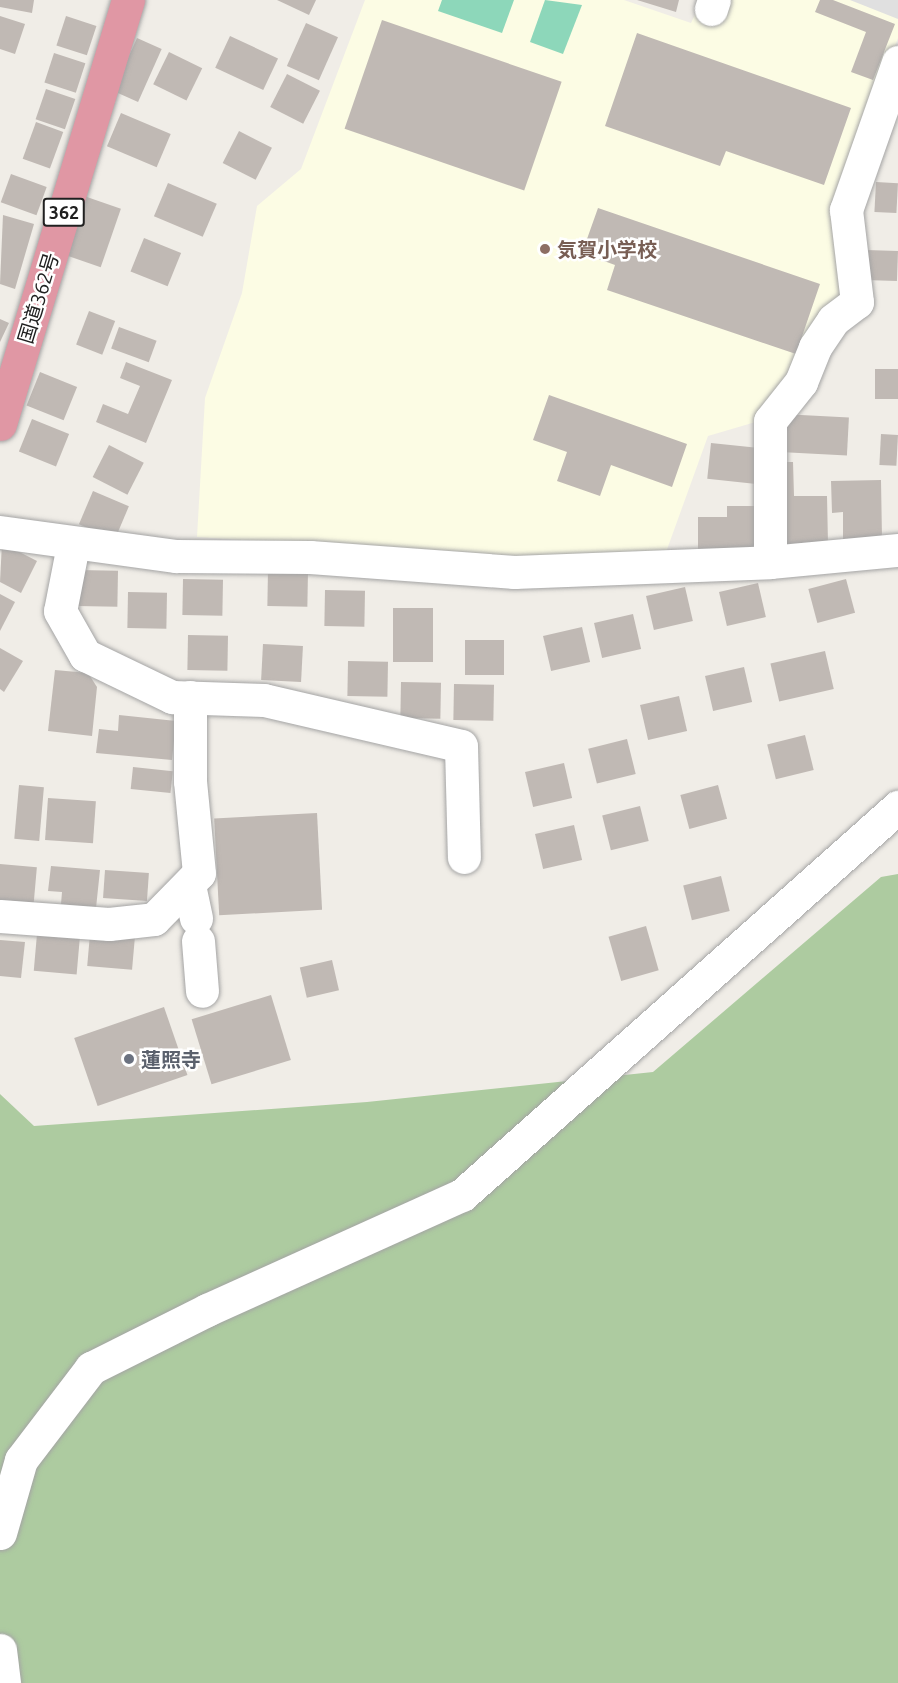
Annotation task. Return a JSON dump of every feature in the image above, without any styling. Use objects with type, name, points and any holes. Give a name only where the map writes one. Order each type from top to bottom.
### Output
[{"type":"highway","name":"国道362号","points":[[0,423],[128,0]]},
{"type":"street","points":[[770,562],[770,421],[801,382],[815,347],[833,320],[856,302],[846,210],[898,62]]},
{"type":"street","points":[[0,532],[73,545],[176,556],[310,557],[514,572],[770,562],[898,550]]},
{"type":"street","points":[[73,545],[60,611],[85,655],[172,697],[264,700],[461,746],[464,857]]},
{"type":"street","points":[[0,916],[109,924],[154,919],[189,885],[199,873],[190,781],[190,697]]},
{"type":"street","points":[[0,1533],[21,1460],[91,1368],[207,1310],[462,1195],[898,807]]},
{"type":"street","points":[[189,885],[197,929],[202,991]]},
{"type":"street","points":[[0,1650],[3,1683]]},
{"type":"shaded area","name":"気賀小学校","points":[[365,0],[624,0],[691,23],[702,0],[898,0],[898,38],[835,205],[845,299],[759,421],[708,436],[665,555],[491,557],[197,537],[205,398],[242,293],[257,206],[301,169]]},
{"type":"shaded area","points":[[850,0],[898,0],[898,19]]},
{"type":"green space","points":[[442,0],[514,0],[502,33],[438,11]]},
{"type":"green space","points":[[545,0],[582,5],[563,54],[530,42]]},
{"type":"green space","points":[[898,874],[898,1683],[0,1683],[0,1094],[34,1126],[367,1102],[653,1072],[881,877]]},
{"type":"building","points":[[0,0],[34,0],[32,13],[0,7]]},
{"type":"building","points":[[277,0],[316,0],[309,15]]},
{"type":"building","points":[[637,0],[679,0],[676,12]]},
{"type":"building","points":[[820,0],[833,0],[895,24],[873,80],[851,72],[866,32],[815,12]]},
{"type":"building","points":[[0,16],[25,24],[15,54],[0,49]]},
{"type":"building","points":[[66,16],[96,26],[87,55],[56,45]]},
{"type":"building","points":[[382,20],[562,82],[524,191],[345,129]]},
{"type":"building","points":[[306,23],[338,37],[319,80],[287,66]]},
{"type":"building","points":[[637,33],[851,108],[824,185],[726,151],[720,166],[605,126]]},
{"type":"building","points":[[230,36],[278,58],[263,90],[215,68]]},
{"type":"building","points":[[137,38],[162,49],[138,102],[113,91]]},
{"type":"building","points":[[169,52],[202,68],[186,101],[153,84]]},
{"type":"building","points":[[54,53],[85,63],[76,93],[44,82]]},
{"type":"building","points":[[287,74],[320,91],[303,124],[270,107]]},
{"type":"building","points":[[46,89],[75,99],[65,129],[36,119]]},
{"type":"building","points":[[121,113],[171,134],[157,167],[107,146]]},
{"type":"building","points":[[36,122],[63,132],[50,169],[23,159]]},
{"type":"building","points":[[239,131],[272,148],[256,180],[223,163]]},
{"type":"building","points":[[11,174],[47,187],[36,215],[1,202]]},
{"type":"building","points":[[876,182],[898,183],[896,213],[874,212]]},
{"type":"building","points":[[168,183],[217,204],[203,237],[154,216]]},
{"type":"building","points":[[84,196],[121,209],[101,267],[64,255]]},
{"type":"building","points":[[598,208],[820,284],[796,354],[607,290],[615,265],[582,253]]},
{"type":"building","points":[[3,215],[34,224],[15,289],[0,284]]},
{"type":"building","points":[[144,238],[181,253],[168,286],[131,271]]},
{"type":"building","points":[[866,250],[898,251],[897,281],[865,280]]},
{"type":"building","points":[[89,311],[115,321],[102,355],[76,345]]},
{"type":"building","points":[[0,319],[9,323],[0,342]]},
{"type":"building","points":[[119,327],[157,341],[149,362],[111,349]]},
{"type":"building","points":[[126,362],[172,380],[146,443],[96,422],[103,404],[128,414],[140,386],[120,378]]},
{"type":"building","points":[[875,369],[898,369],[898,399],[875,399]]},
{"type":"building","points":[[40,372],[77,387],[64,420],[27,405]]},
{"type":"building","points":[[549,395],[687,444],[672,487],[611,465],[600,496],[557,481],[567,452],[533,440]]},
{"type":"building","points":[[782,414],[849,418],[847,455],[780,452]]},
{"type":"building","points":[[32,419],[69,434],[56,466],[19,451]]},
{"type":"building","points":[[881,434],[898,435],[896,466],[879,465]]},
{"type":"building","points":[[711,443],[765,449],[761,484],[707,479]]},
{"type":"building","points":[[109,445],[144,463],[127,495],[93,477]]},
{"type":"building","points":[[777,462],[793,462],[794,496],[827,496],[828,543],[778,544]]},
{"type":"building","points":[[881,480],[882,538],[843,539],[843,512],[832,513],[831,481]]},
{"type":"building","points":[[93,491],[129,506],[115,539],[79,524]]},
{"type":"building","points":[[727,506],[763,506],[763,550],[698,550],[698,517],[727,517]]},
{"type":"building","points":[[2,543],[37,561],[21,593],[0,582]]},
{"type":"building","points":[[78,570],[118,571],[117,607],[77,606]]},
{"type":"building","points":[[268,570],[308,571],[307,607],[267,606]]},
{"type":"building","points":[[183,579],[223,580],[222,616],[182,615]]},
{"type":"building","points":[[846,579],[855,613],[817,623],[808,589]]},
{"type":"building","points":[[758,583],[766,617],[727,626],[719,592]]},
{"type":"building","points":[[685,587],[693,621],[654,630],[646,596]]},
{"type":"building","points":[[325,590],[365,591],[364,627],[324,626]]},
{"type":"building","points":[[128,592],[167,593],[166,629],[127,628]]},
{"type":"building","points":[[0,594],[15,602],[0,631]]},
{"type":"building","points":[[393,608],[433,608],[433,662],[393,662]]},
{"type":"building","points":[[633,614],[641,649],[602,658],[594,623]]},
{"type":"building","points":[[582,627],[590,662],[551,671],[543,636]]},
{"type":"building","points":[[188,635],[228,636],[227,671],[187,670]]},
{"type":"building","points":[[465,640],[504,640],[504,675],[465,675]]},
{"type":"building","points":[[263,644],[303,646],[301,682],[261,680]]},
{"type":"building","points":[[0,648],[23,661],[4,692],[0,689]]},
{"type":"building","points":[[825,651],[834,689],[779,702],[770,664]]},
{"type":"building","points":[[348,661],[388,662],[387,697],[347,696]]},
{"type":"building","points":[[744,667],[752,702],[713,711],[705,676]]},
{"type":"building","points":[[55,670],[88,673],[97,687],[92,736],[48,731]]},
{"type":"building","points":[[401,682],[441,683],[440,719],[400,718]]},
{"type":"building","points":[[454,684],[494,685],[493,721],[453,720]]},
{"type":"building","points":[[679,696],[687,731],[648,740],[640,705]]},
{"type":"building","points":[[119,715],[176,721],[172,760],[96,753],[99,729],[118,731]]},
{"type":"building","points":[[805,735],[814,770],[776,779],[767,744]]},
{"type":"building","points":[[627,739],[636,774],[597,784],[588,749]]},
{"type":"building","points":[[564,763],[572,798],[533,807],[525,772]]},
{"type":"building","points":[[133,767],[173,771],[170,793],[131,789]]},
{"type":"building","points":[[19,785],[44,787],[39,841],[14,839]]},
{"type":"building","points":[[718,785],[727,819],[689,829],[680,795]]},
{"type":"building","points":[[48,798],[96,801],[93,843],[45,840]]},
{"type":"building","points":[[640,806],[649,841],[611,850],[602,815]]},
{"type":"building","points":[[317,813],[322,910],[219,915],[214,818]]},
{"type":"building","points":[[574,825],[582,860],[543,869],[535,834]]},
{"type":"building","points":[[0,864],[37,867],[34,903],[0,900]]},
{"type":"building","points":[[51,866],[100,870],[96,908],[61,904],[62,892],[48,891]]},
{"type":"building","points":[[105,870],[149,873],[147,901],[103,898]]},
{"type":"building","points":[[721,876],[730,911],[692,920],[683,885]]},
{"type":"building","points":[[646,926],[659,970],[621,981],[609,937]]},
{"type":"building","points":[[37,934],[80,938],[77,975],[34,971]]},
{"type":"building","points":[[90,934],[135,938],[132,970],[87,966]]},
{"type":"building","points":[[0,940],[25,942],[21,978],[0,976]]},
{"type":"building","points":[[332,960],[339,990],[307,998],[300,967]]},
{"type":"building","points":[[271,995],[291,1060],[212,1084],[192,1019]]},
{"type":"building","points":[[164,1007],[187,1075],[98,1106],[74,1038]]},
{"type":"place","name":"気賀小学校","points":[[545,249]]},
{"type":"place","name":"蓮照寺","points":[[129,1059]]}]
